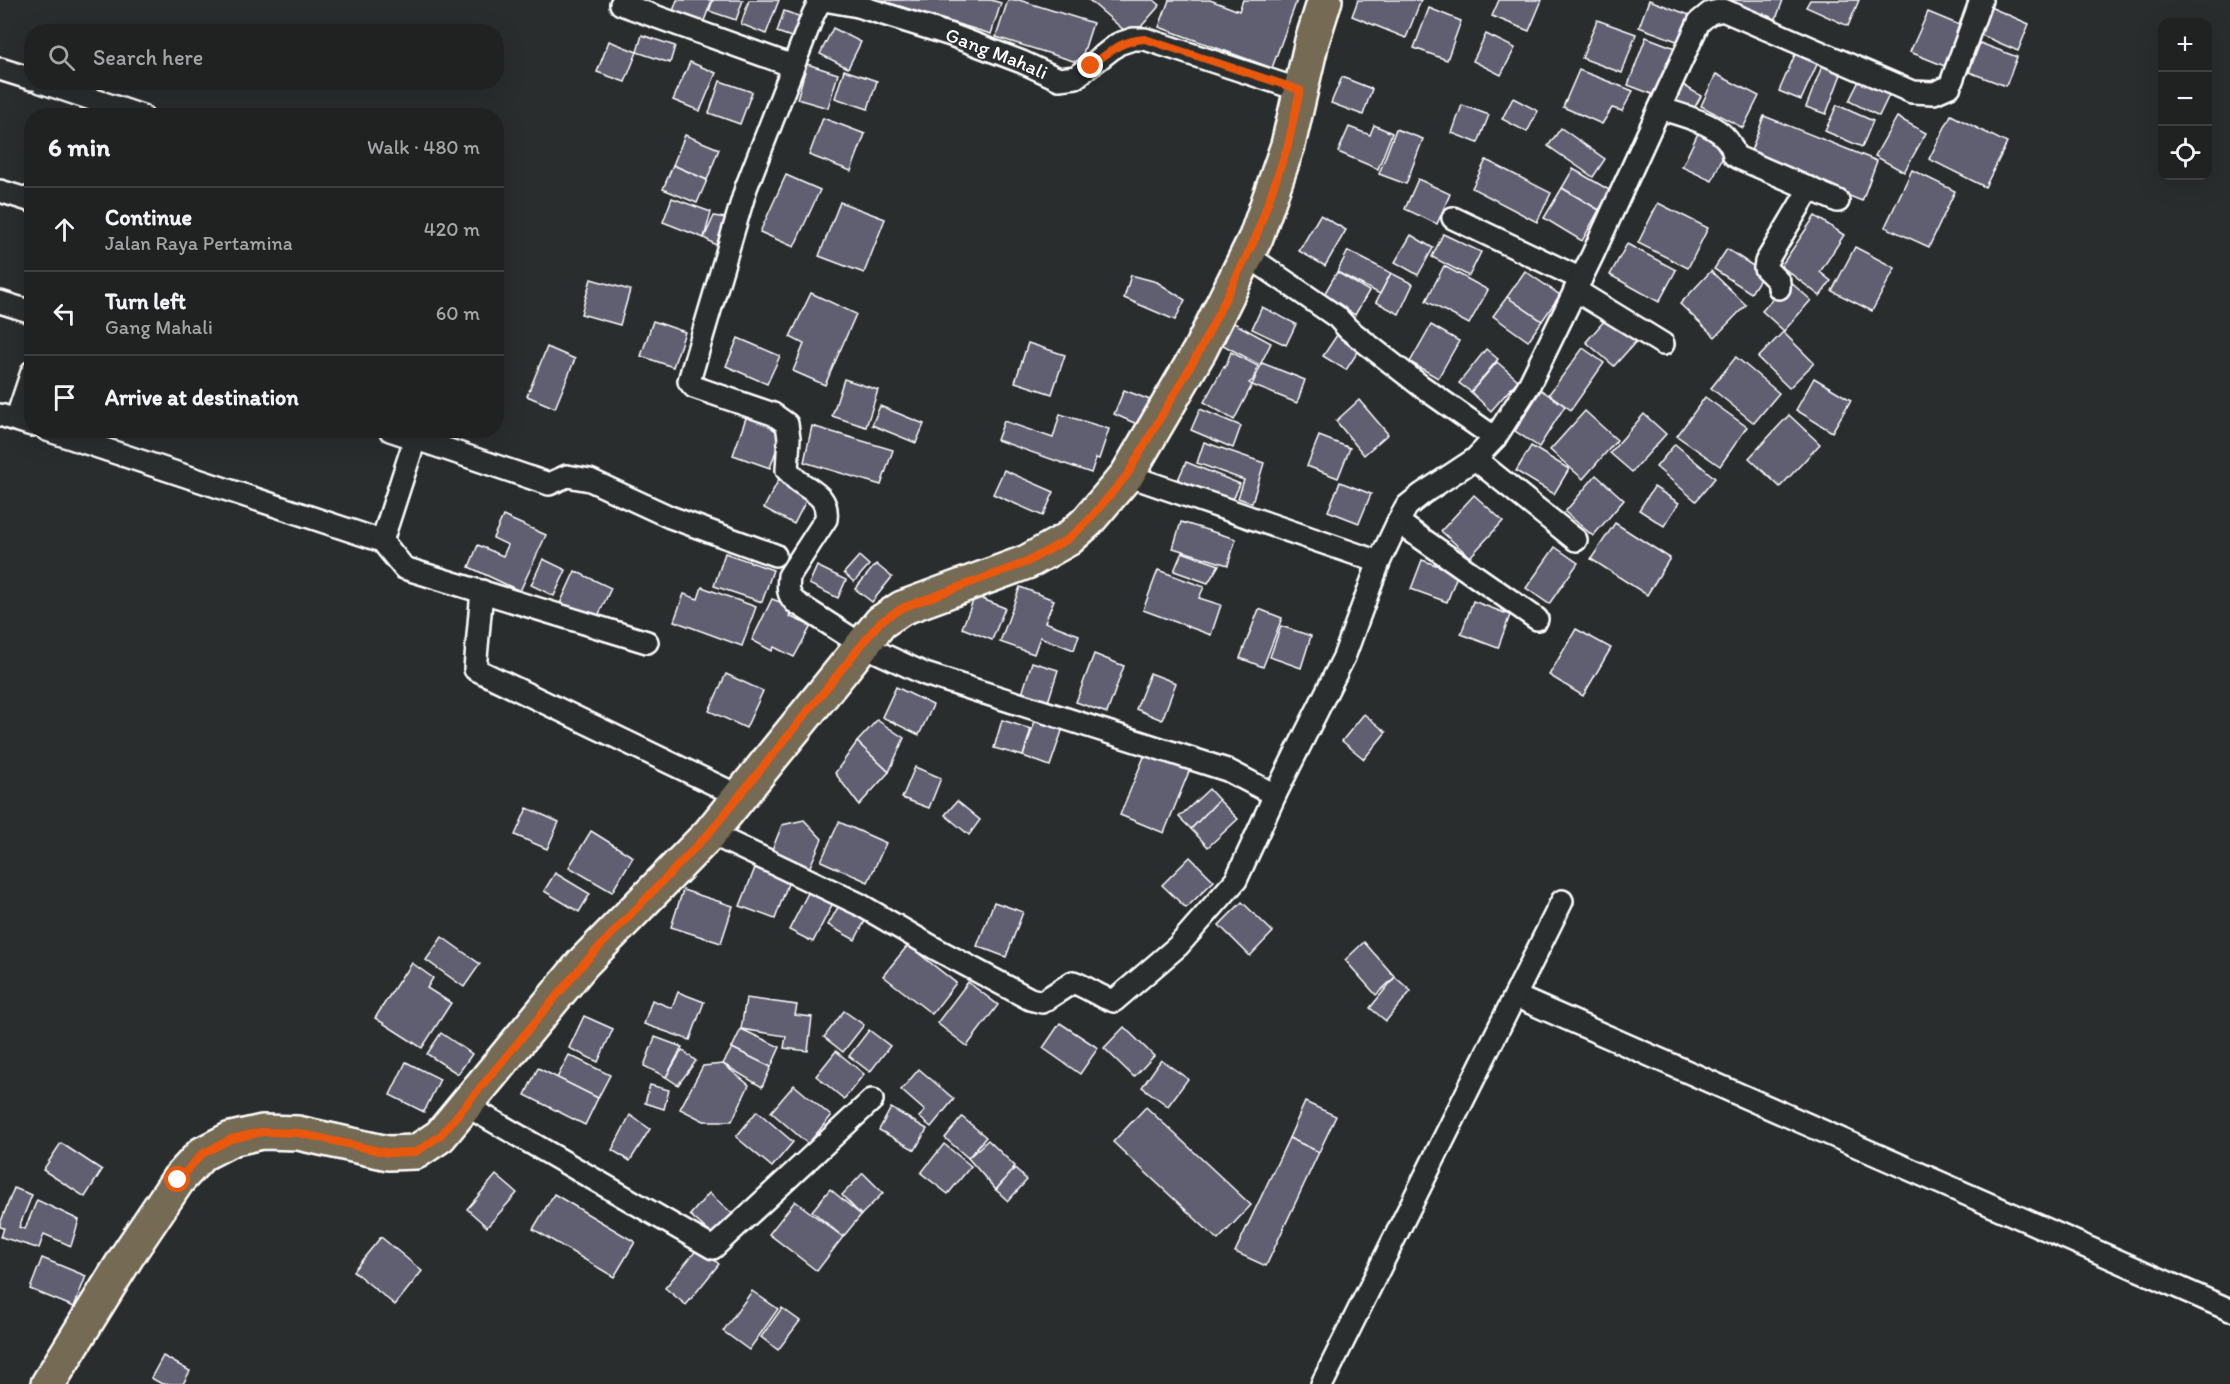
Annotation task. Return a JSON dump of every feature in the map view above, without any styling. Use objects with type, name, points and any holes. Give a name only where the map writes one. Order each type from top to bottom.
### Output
[{"type":"main road","points":[[48,1384],[135,1244],[178,1180],[202,1154],[231,1139],[262,1132],[298,1133],[388,1153],[416,1152],[440,1136],[584,963],[710,832],[880,622],[902,608],[1027,562],[1068,539],[1087,522],[1127,475],[1200,350],[1256,237],[1288,145],[1300,90],[1325,0]]},
{"type":"street","name":"Gang Mahali","points":[[793,66],[819,3],[824,0],[859,3],[951,35],[1059,79],[1076,77],[1118,44],[1133,39],[1145,39],[1300,90]]},
{"type":"street","points":[[710,832],[859,904],[936,949],[1030,999],[1042,1002],[1073,982],[1114,1001],[1178,946],[1236,880],[1275,795],[1344,657],[1378,562],[1398,522],[1407,506],[1475,459],[1495,438],[1529,385],[1699,22],[1710,13],[1723,10],[1912,92],[1934,93],[1950,86],[1981,0]]},
{"type":"street","points":[[621,4],[793,66],[746,188],[689,381],[694,387],[773,414],[787,424],[789,438],[787,470],[824,500],[827,510],[826,519],[789,576],[790,597],[862,645],[925,674],[1227,770],[1275,795]]},
{"type":"street","points":[[0,69],[24,76]]},
{"type":"street","points":[[61,90],[106,108]]},
{"type":"street","points":[[1660,108],[1715,128],[1732,146],[1734,155],[1739,158],[1838,201]]},
{"type":"street","points":[[1779,288],[1779,282],[1765,268],[1766,262],[1810,188]]},
{"type":"street","points":[[0,190],[24,198]]},
{"type":"street","points":[[1453,218],[1578,284],[1663,344]]},
{"type":"street","points":[[1247,255],[1337,317],[1348,329],[1380,354],[1495,438]]},
{"type":"street","points":[[0,302],[24,310]]},
{"type":"street","points":[[16,420],[24,396]]},
{"type":"street","points":[[71,438],[382,541],[404,568],[647,642]]},
{"type":"street","points":[[382,541],[416,438]]},
{"type":"street","points":[[425,438],[549,484],[567,476],[590,480],[670,517],[775,555]]},
{"type":"street","points":[[1475,459],[1576,540]]},
{"type":"street","points":[[1127,475],[1378,562]]},
{"type":"street","points":[[1398,522],[1537,619]]},
{"type":"street","points":[[482,591],[475,669],[740,796]]},
{"type":"street","points":[[1322,1384],[1562,901]]},
{"type":"street","points":[[1515,996],[2230,1310]]},
{"type":"street","points":[[467,1106],[714,1248],[872,1100]]},
{"type":"building","points":[[677,0],[712,0],[702,26],[672,14]]},
{"type":"building","points":[[713,0],[743,0],[736,20],[709,11]]},
{"type":"building","points":[[749,0],[779,0],[766,34],[741,24]]},
{"type":"building","points":[[879,0],[991,0],[1001,3],[991,34]]},
{"type":"building","points":[[1008,0],[1019,0],[1093,23],[1080,63],[996,37]]},
{"type":"building","points":[[1089,0],[1154,0],[1160,5],[1132,37]]},
{"type":"building","points":[[1169,0],[1210,0],[1239,11],[1243,0],[1297,0],[1272,68],[1159,27]]},
{"type":"building","points":[[1358,0],[1421,0],[1406,38],[1352,16]]},
{"type":"building","points":[[1499,0],[1542,0],[1529,31],[1492,16]]},
{"type":"building","points":[[1649,0],[1692,16],[1682,43],[1639,27]]},
{"type":"building","points":[[1726,0],[1783,0],[1776,19]]},
{"type":"building","points":[[1810,0],[1859,0],[1848,26],[1806,7]]},
{"type":"building","points":[[1990,7],[2029,24],[2018,51],[1979,34]]},
{"type":"building","points":[[1429,8],[1461,21],[1447,60],[1414,48]]},
{"type":"building","points":[[784,11],[804,18],[797,39],[777,32]]},
{"type":"building","points":[[1928,12],[1969,29],[1952,69],[1910,52]]},
{"type":"building","points":[[1597,20],[1636,34],[1622,73],[1582,58]]},
{"type":"building","points":[[833,28],[861,42],[848,68],[820,54]]},
{"type":"building","points":[[1486,34],[1515,48],[1501,75],[1473,61]]},
{"type":"building","points":[[642,35],[675,46],[670,63],[637,52]]},
{"type":"building","points":[[1646,37],[1675,48],[1657,96],[1628,85]]},
{"type":"building","points":[[609,41],[637,52],[625,82],[597,72]]},
{"type":"building","points":[[1980,43],[2017,57],[2006,86],[1969,72]]},
{"type":"building","points":[[1797,50],[1819,60],[1801,100],[1779,91]]},
{"type":"building","points":[[1824,61],[1843,69],[1826,114],[1806,107]]},
{"type":"building","points":[[690,62],[716,73],[700,111],[673,100]]},
{"type":"building","points":[[807,64],[838,74],[828,108],[797,99]]},
{"type":"building","points":[[844,70],[877,81],[868,109],[835,98]]},
{"type":"building","points":[[1579,70],[1633,91],[1622,111],[1612,108],[1602,124],[1563,107]]},
{"type":"building","points":[[1716,74],[1759,96],[1743,128],[1701,106]]},
{"type":"building","points":[[1342,77],[1372,89],[1363,115],[1331,103]]},
{"type":"building","points":[[1861,77],[1891,91],[1879,116],[1849,101]]},
{"type":"building","points":[[720,81],[752,92],[740,124],[709,113]]},
{"type":"building","points":[[1680,83],[1701,96],[1691,114],[1670,103]]},
{"type":"building","points":[[1513,98],[1538,111],[1527,132],[1502,119]]},
{"type":"building","points":[[1462,105],[1489,115],[1478,143],[1452,133]]},
{"type":"building","points":[[1837,105],[1873,121],[1862,147],[1825,131]]},
{"type":"building","points":[[1951,115],[2007,143],[1985,187],[1929,159]]},
{"type":"building","points":[[1764,116],[1877,161],[1862,201],[1749,156]]},
{"type":"building","points":[[1897,117],[1926,133],[1904,172],[1875,156]]},
{"type":"building","points":[[823,118],[865,134],[851,171],[809,155]]},
{"type":"building","points":[[1374,125],[1392,133],[1378,169],[1338,152],[1349,127],[1370,135]]},
{"type":"building","points":[[1561,128],[1605,159],[1593,177],[1548,146]]},
{"type":"building","points":[[1396,129],[1423,139],[1406,184],[1379,174]]},
{"type":"building","points":[[1699,131],[1728,145],[1712,181],[1682,167]]},
{"type":"building","points":[[685,135],[719,149],[707,180],[673,165]]},
{"type":"building","points":[[1486,160],[1551,193],[1537,222],[1472,188]]},
{"type":"building","points":[[673,165],[707,180],[697,203],[663,189]]},
{"type":"building","points":[[1573,169],[1611,191],[1599,210],[1562,188]]},
{"type":"building","points":[[1912,170],[1955,191],[1929,247],[1885,227]]},
{"type":"building","points":[[786,175],[820,190],[794,247],[760,232]]},
{"type":"building","points":[[1418,179],[1450,194],[1437,224],[1405,209]]},
{"type":"building","points":[[1562,188],[1599,210],[1582,241],[1544,218]]},
{"type":"building","points":[[672,198],[711,212],[704,238],[663,222]]},
{"type":"building","points":[[840,202],[885,219],[864,273],[819,256]]},
{"type":"building","points":[[1658,203],[1708,228],[1688,268],[1638,243]]},
{"type":"building","points":[[1320,215],[1346,230],[1325,266],[1299,251]]},
{"type":"building","points":[[714,216],[726,218],[733,226],[727,247],[714,244],[704,238]]},
{"type":"building","points":[[1815,216],[1844,235],[1820,272],[1831,281],[1820,296],[1781,266]]},
{"type":"building","points":[[1443,234],[1481,252],[1469,276],[1432,257]]},
{"type":"building","points":[[1411,235],[1433,248],[1418,275],[1395,262]]},
{"type":"building","points":[[1627,244],[1676,270],[1659,302],[1610,275]]},
{"type":"building","points":[[1855,247],[1895,268],[1872,311],[1832,291]]},
{"type":"building","points":[[1727,249],[1764,273],[1751,293],[1714,269]]},
{"type":"building","points":[[1348,251],[1391,273],[1380,294],[1337,272]]},
{"type":"building","points":[[1444,266],[1488,290],[1469,324],[1426,301]]},
{"type":"building","points":[[1525,271],[1560,295],[1542,321],[1507,297]]},
{"type":"building","points":[[1711,271],[1746,305],[1715,337],[1680,304]]},
{"type":"building","points":[[1337,272],[1369,291],[1355,315],[1323,296]]},
{"type":"building","points":[[1391,273],[1413,284],[1399,314],[1376,302]]},
{"type":"building","points":[[1131,275],[1157,282],[1185,300],[1175,320],[1124,298]]},
{"type":"building","points":[[591,279],[630,290],[620,325],[581,314]]},
{"type":"building","points":[[1789,281],[1811,300],[1784,331],[1762,311]]},
{"type":"building","points":[[811,293],[856,314],[825,385],[793,371],[804,344],[790,337]]},
{"type":"building","points":[[1507,297],[1542,321],[1528,341],[1493,316]]},
{"type":"building","points":[[1262,307],[1296,324],[1286,345],[1252,329]]},
{"type":"building","points":[[1611,313],[1640,337],[1614,366],[1586,342]]},
{"type":"building","points":[[653,321],[685,332],[673,367],[641,356]]},
{"type":"building","points":[[1234,323],[1271,343],[1260,365],[1223,345]]},
{"type":"building","points":[[1431,325],[1459,341],[1438,378],[1410,362]]},
{"type":"building","points":[[1339,332],[1361,347],[1346,370],[1323,356]]},
{"type":"building","points":[[1783,332],[1814,363],[1789,388],[1758,358]]},
{"type":"building","points":[[738,338],[780,356],[767,384],[726,366]]},
{"type":"building","points":[[1028,343],[1065,355],[1052,394],[1015,382]]},
{"type":"building","points":[[547,347],[575,359],[555,408],[527,396]]},
{"type":"building","points":[[1583,348],[1604,363],[1571,410],[1549,394]]},
{"type":"building","points":[[1486,349],[1498,359],[1471,392],[1459,383]]},
{"type":"building","points":[[1231,352],[1258,366],[1253,380],[1249,383],[1252,385],[1234,420],[1204,402],[1224,366],[1225,368]]},
{"type":"building","points":[[1736,357],[1779,393],[1754,423],[1711,388]]},
{"type":"building","points":[[1497,362],[1518,380],[1491,411],[1471,392]]},
{"type":"building","points":[[1262,363],[1305,380],[1297,403],[1252,385]]},
{"type":"building","points":[[1814,378],[1851,400],[1832,432],[1796,410]]},
{"type":"building","points":[[844,379],[878,390],[866,427],[832,416]]},
{"type":"building","points":[[1124,390],[1150,400],[1139,425],[1114,414]]},
{"type":"building","points":[[1541,390],[1565,406],[1539,447],[1515,431]]},
{"type":"building","points":[[1705,397],[1747,427],[1720,466],[1677,436]]},
{"type":"building","points":[[1359,400],[1388,434],[1364,455],[1336,421]]},
{"type":"building","points":[[880,406],[924,424],[916,443],[872,425]]},
{"type":"building","points":[[1200,409],[1241,426],[1233,448],[1191,430]]},
{"type":"building","points":[[1585,411],[1617,440],[1583,479],[1550,450]]},
{"type":"building","points":[[1060,414],[1109,429],[1099,459],[1096,458],[1091,473],[997,440],[1004,421],[1053,438]]},
{"type":"building","points":[[1644,414],[1666,434],[1632,472],[1610,453]]},
{"type":"building","points":[[747,415],[784,428],[770,468],[733,455]]},
{"type":"building","points":[[1789,415],[1820,444],[1780,487],[1749,458]]},
{"type":"building","points":[[812,426],[893,450],[881,485],[804,462]]},
{"type":"building","points":[[1319,436],[1350,448],[1338,478],[1307,466]]},
{"type":"building","points":[[1204,442],[1264,463],[1252,503],[1238,498],[1244,480],[1197,463]]},
{"type":"building","points":[[1675,444],[1715,478],[1696,501],[1656,467]]},
{"type":"building","points":[[1531,446],[1569,469],[1554,494],[1516,471]]},
{"type":"building","points":[[1186,462],[1240,484],[1231,504],[1177,482]]},
{"type":"building","points":[[1004,470],[1054,492],[1043,516],[993,494]]},
{"type":"building","points":[[1596,475],[1624,500],[1593,536],[1565,512]]},
{"type":"building","points":[[780,477],[810,493],[794,524],[764,508]]},
{"type":"building","points":[[1340,482],[1371,494],[1359,523],[1328,511]]},
{"type":"building","points":[[1654,487],[1679,503],[1664,526],[1639,510]]},
{"type":"building","points":[[1474,495],[1503,521],[1470,557],[1441,531]]},
{"type":"building","points":[[503,516],[546,535],[520,591],[469,567],[478,545],[503,556],[508,545],[493,538]]},
{"type":"building","points":[[1181,522],[1236,539],[1228,565],[1173,548]]},
{"type":"building","points":[[1615,523],[1670,558],[1647,595],[1591,559]]},
{"type":"building","points":[[1555,547],[1578,563],[1549,604],[1526,588]]},
{"type":"building","points":[[1182,552],[1219,565],[1208,583],[1174,571]]},
{"type":"building","points":[[725,553],[773,570],[762,602],[714,586]]},
{"type":"building","points":[[859,556],[869,565],[854,582],[844,573]]},
{"type":"building","points":[[543,559],[566,570],[554,596],[531,585]]},
{"type":"building","points":[[1422,560],[1458,573],[1447,602],[1411,589]]},
{"type":"building","points":[[876,564],[892,577],[872,602],[855,589]]},
{"type":"building","points":[[817,566],[846,580],[838,598],[809,584]]},
{"type":"building","points":[[1158,570],[1204,587],[1199,598],[1221,605],[1211,635],[1143,610]]},
{"type":"building","points":[[575,571],[611,588],[594,625],[558,608]]},
{"type":"building","points":[[702,587],[756,607],[742,646],[674,621],[684,594],[698,599]]},
{"type":"building","points":[[1020,587],[1054,600],[1045,622],[1079,635],[1074,650],[1040,637],[1034,654],[1000,642]]},
{"type":"building","points":[[975,596],[1005,608],[992,640],[962,628]]},
{"type":"building","points":[[772,599],[793,607],[789,616],[811,626],[794,657],[774,647],[772,651],[752,640]]},
{"type":"building","points":[[1473,601],[1510,615],[1498,648],[1461,634]]},
{"type":"building","points":[[1259,609],[1282,618],[1263,667],[1240,658]]},
{"type":"building","points":[[1281,626],[1311,636],[1301,668],[1270,657]]},
{"type":"building","points":[[1576,629],[1611,648],[1583,696],[1549,675]]},
{"type":"building","points":[[1094,654],[1124,666],[1107,713],[1076,702]]},
{"type":"building","points":[[1032,662],[1058,670],[1048,702],[1022,694]]},
{"type":"building","points":[[1150,673],[1176,683],[1162,720],[1136,709]]},
{"type":"building","points":[[726,674],[763,691],[746,728],[709,711]]},
{"type":"building","points":[[896,687],[933,705],[919,735],[882,717]]},
{"type":"building","points":[[1364,714],[1386,732],[1364,759],[1342,741]]},
{"type":"building","points":[[1036,718],[1063,728],[1050,766],[1023,756]]},
{"type":"building","points":[[877,720],[904,738],[889,772],[857,742]]},
{"type":"building","points":[[1002,720],[1031,729],[1023,756],[994,748]]},
{"type":"building","points":[[857,742],[889,772],[859,805],[835,773]]},
{"type":"building","points":[[1146,752],[1190,769],[1164,833],[1120,815]]},
{"type":"building","points":[[915,767],[941,778],[929,808],[902,798]]},
{"type":"building","points":[[1209,789],[1219,800],[1191,829],[1179,817]]},
{"type":"building","points":[[1219,800],[1238,819],[1208,847],[1191,829]]},
{"type":"building","points":[[957,801],[980,820],[969,835],[945,815]]},
{"type":"building","points":[[527,808],[559,822],[547,849],[515,835]]},
{"type":"building","points":[[804,820],[822,839],[808,871],[770,855],[782,825]]},
{"type":"building","points":[[839,822],[886,843],[868,882],[821,861]]},
{"type":"building","points":[[591,831],[633,857],[612,892],[569,867]]},
{"type":"building","points":[[1190,857],[1214,881],[1186,908],[1162,885]]},
{"type":"building","points":[[755,868],[789,881],[775,919],[740,906]]},
{"type":"building","points":[[555,873],[590,894],[579,912],[544,891]]},
{"type":"building","points":[[810,889],[834,901],[813,942],[789,930]]},
{"type":"building","points":[[683,890],[733,906],[721,943],[671,927]]},
{"type":"building","points":[[841,902],[867,917],[855,940],[828,925]]},
{"type":"building","points":[[994,902],[1023,912],[1006,957],[977,946]]},
{"type":"building","points":[[1242,902],[1273,932],[1250,956],[1219,925]]},
{"type":"building","points":[[442,937],[480,964],[464,987],[426,960]]},
{"type":"building","points":[[1364,942],[1395,977],[1376,995],[1345,960]]},
{"type":"building","points":[[908,945],[956,983],[932,1014],[883,976]]},
{"type":"building","points":[[412,963],[433,978],[427,988],[451,1003],[422,1048],[375,1018]]},
{"type":"building","points":[[1395,977],[1411,991],[1386,1021],[1370,1008]]},
{"type":"building","points":[[968,982],[998,1005],[967,1046],[937,1023]]},
{"type":"building","points":[[678,992],[704,1002],[690,1040],[644,1024],[652,1000],[672,1008]]},
{"type":"building","points":[[746,998],[797,1005],[795,1015],[812,1017],[808,1051],[784,1048],[786,1036],[741,1029]]},
{"type":"building","points":[[844,1011],[864,1025],[843,1052],[824,1037]]},
{"type":"building","points":[[584,1016],[613,1029],[598,1062],[569,1048]]},
{"type":"building","points":[[1060,1023],[1098,1048],[1080,1074],[1043,1048]]},
{"type":"building","points":[[1124,1027],[1154,1056],[1134,1077],[1104,1048]]},
{"type":"building","points":[[741,1029],[780,1047],[771,1067],[732,1048]]},
{"type":"building","points":[[869,1030],[890,1046],[870,1072],[849,1056]]},
{"type":"building","points":[[441,1033],[472,1054],[458,1074],[427,1054]]},
{"type":"building","points":[[655,1037],[682,1047],[666,1077],[644,1066]]},
{"type":"building","points":[[732,1048],[771,1067],[762,1087],[723,1064]]},
{"type":"building","points":[[682,1050],[696,1061],[678,1085],[666,1077]]},
{"type":"building","points":[[836,1051],[864,1074],[844,1099],[816,1076]]},
{"type":"building","points":[[569,1055],[610,1075],[598,1098],[557,1078]]},
{"type":"building","points":[[1161,1060],[1188,1079],[1168,1106],[1142,1087]]},
{"type":"building","points":[[406,1062],[440,1079],[424,1112],[390,1095]]},
{"type":"building","points":[[723,1064],[749,1085],[732,1121],[704,1121],[680,1109],[703,1066]]},
{"type":"building","points":[[538,1068],[598,1098],[585,1125],[525,1095]]},
{"type":"building","points":[[919,1069],[954,1099],[931,1127],[919,1117],[925,1111],[901,1090]]},
{"type":"building","points":[[650,1085],[669,1090],[664,1109],[645,1103]]},
{"type":"building","points":[[794,1085],[831,1116],[808,1144],[771,1112]]},
{"type":"building","points":[[1305,1102],[1336,1116],[1319,1152],[1289,1138]]},
{"type":"building","points":[[1146,1107],[1251,1205],[1218,1240],[1113,1142]]},
{"type":"building","points":[[891,1108],[927,1129],[915,1150],[879,1130]]},
{"type":"building","points":[[757,1111],[793,1142],[772,1167],[736,1137]]},
{"type":"building","points":[[630,1115],[650,1129],[630,1161],[612,1150]]},
{"type":"building","points":[[962,1117],[986,1137],[968,1158],[945,1138]]},
{"type":"building","points":[[1289,1138],[1319,1152],[1266,1266],[1235,1252]]},
{"type":"building","points":[[988,1140],[1015,1166],[996,1190],[968,1158]]},
{"type":"building","points":[[61,1143],[102,1170],[85,1197],[43,1170]]},
{"type":"building","points":[[944,1144],[971,1166],[948,1194],[921,1173]]},
{"type":"building","points":[[1015,1168],[1027,1180],[1008,1201],[996,1190]]},
{"type":"building","points":[[863,1173],[883,1193],[861,1215],[842,1195]]},
{"type":"building","points":[[496,1175],[517,1193],[487,1227],[467,1209]]},
{"type":"building","points":[[14,1188],[32,1195],[19,1227],[25,1229],[37,1200],[79,1220],[71,1246],[44,1234],[39,1248],[1,1237],[4,1228],[0,1227],[0,1224]]},
{"type":"building","points":[[830,1189],[861,1215],[843,1237],[812,1211]]},
{"type":"building","points":[[709,1193],[734,1215],[715,1237],[690,1215]]},
{"type":"building","points":[[554,1194],[635,1242],[614,1277],[533,1229]]},
{"type":"building","points":[[795,1201],[843,1237],[817,1271],[769,1234]]},
{"type":"building","points":[[381,1237],[422,1271],[395,1305],[353,1271]]},
{"type":"building","points":[[699,1247],[719,1264],[686,1305],[665,1288]]},
{"type":"building","points":[[42,1258],[86,1276],[74,1307],[30,1289]]},
{"type":"building","points":[[752,1291],[778,1309],[749,1350],[723,1331]]},
{"type":"building","points":[[782,1308],[800,1321],[778,1350],[761,1337]]},
{"type":"building","points":[[163,1356],[190,1371],[183,1384],[162,1384],[151,1378]]},
{"type":"route","points":[[178,1180],[202,1154],[231,1139],[262,1132],[298,1133],[388,1153],[416,1152],[440,1136],[584,963],[710,832],[880,622],[902,608],[1027,562],[1068,539],[1087,522],[1127,475],[1200,350],[1256,237],[1288,145],[1300,90],[1145,39],[1133,39],[1118,44],[1091,66]]}]
